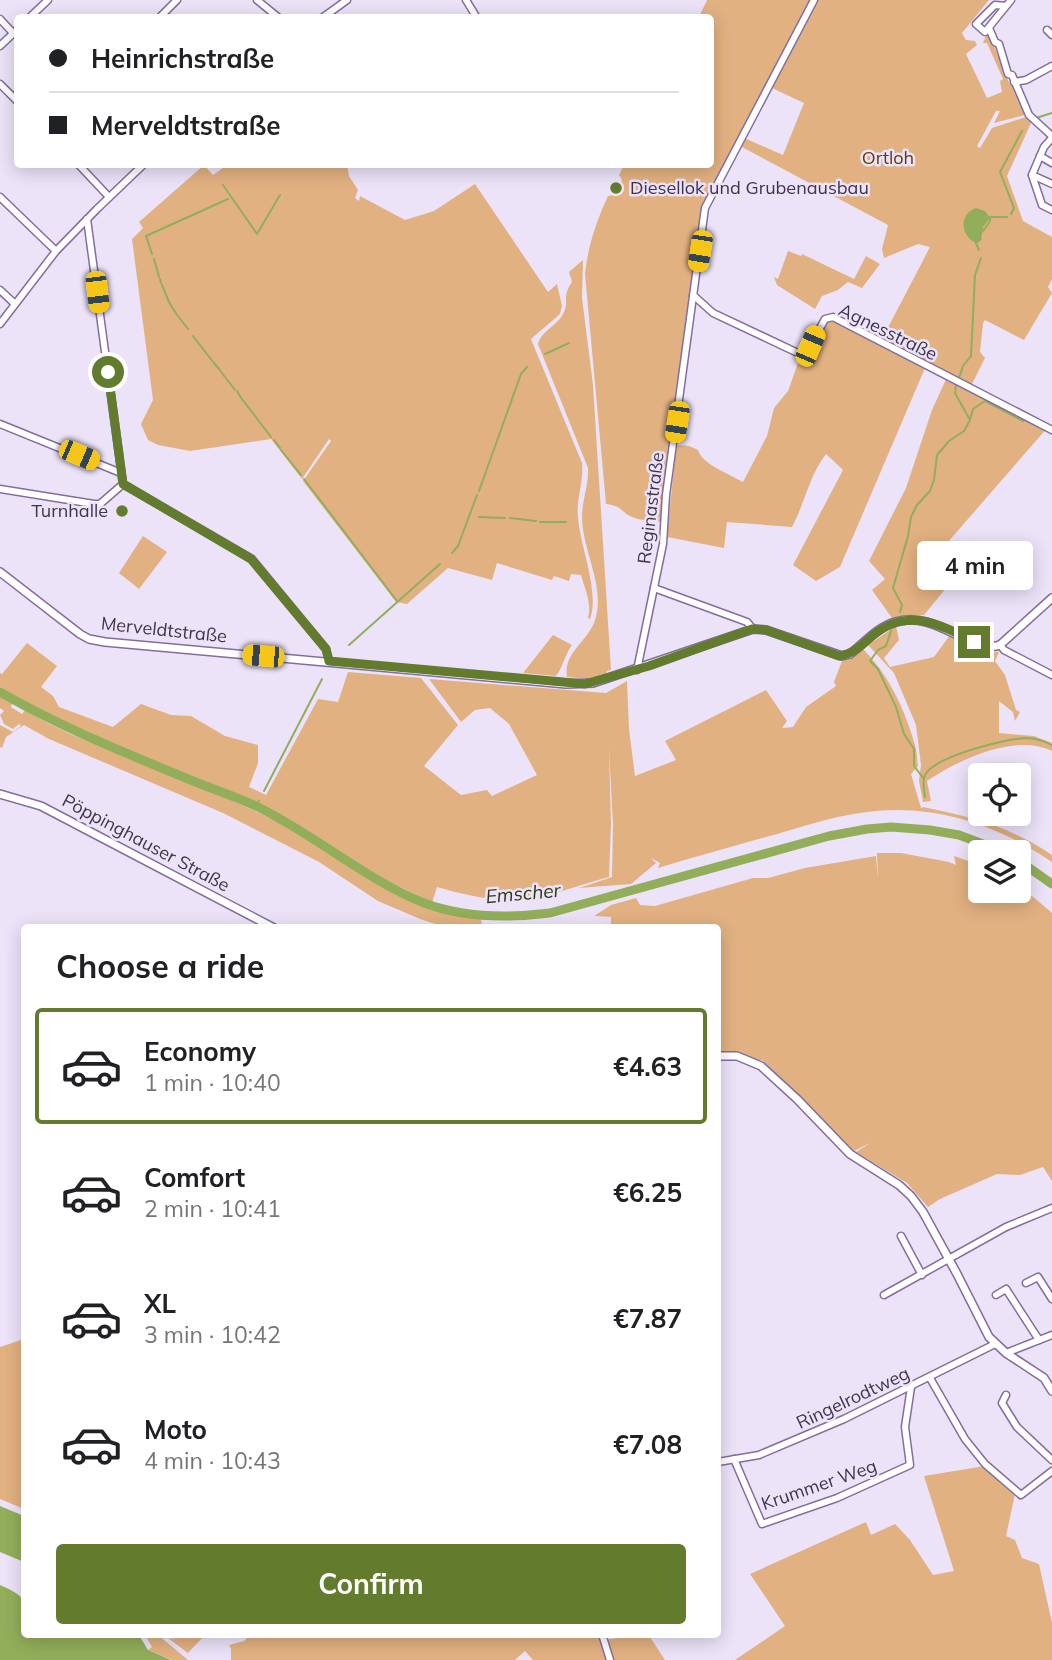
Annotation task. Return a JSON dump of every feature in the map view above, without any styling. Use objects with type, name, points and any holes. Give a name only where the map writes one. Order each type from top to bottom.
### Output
[{"type":"main road","name":"Merveldtstraße","points":[[0,572],[89,639],[566,684],[593,683],[637,670],[752,629]]},
{"type":"main road","points":[[752,629],[766,630],[839,656],[850,654],[887,625],[918,620],[944,627],[984,647],[992,648],[1000,645],[1052,598]]},
{"type":"main road","name":"Pöppinghauser Straße","points":[[0,794],[41,806],[266,924]]},
{"type":"main road","points":[[721,1056],[737,1056],[761,1066],[850,1154],[904,1189],[923,1212],[985,1331],[1006,1353],[1044,1378],[1052,1391]]},
{"type":"street","points":[[33,14],[47,0]]},
{"type":"street","points":[[163,14],[177,0]]},
{"type":"street","points":[[257,0],[273,14]]},
{"type":"street","points":[[327,14],[346,0]]},
{"type":"street","name":"Reginastraße","points":[[637,670],[663,544],[666,495],[705,208],[814,0]]},
{"type":"street","points":[[1008,3],[985,32],[976,24],[995,5],[1008,3]]},
{"type":"street","points":[[0,19],[14,30]]},
{"type":"street","points":[[989,27],[1029,115],[1052,137],[1032,174],[1042,205],[1052,210]]},
{"type":"street","points":[[0,46],[14,32]]},
{"type":"street","points":[[1014,82],[1052,66]]},
{"type":"street","points":[[0,84],[14,98]]},
{"type":"street","points":[[1040,156],[1052,163]]},
{"type":"street","points":[[82,168],[109,197]]},
{"type":"street","points":[[0,324],[56,251],[140,168]]},
{"type":"street","points":[[1032,174],[1052,184]]},
{"type":"street","points":[[0,197],[56,251]]},
{"type":"street","points":[[87,219],[123,484],[251,559],[326,649],[329,661]]},
{"type":"street","points":[[0,290],[15,304]]},
{"type":"street","name":"Agnesstraße","points":[[693,295],[713,313],[800,354],[807,352],[825,319],[833,317],[1052,430]]},
{"type":"street","points":[[0,424],[121,473]]},
{"type":"street","points":[[0,489],[100,504],[123,484]]},
{"type":"street","points":[[654,588],[747,622],[752,629]]},
{"type":"street","points":[[1000,645],[1004,650],[1052,675]]},
{"type":"street","points":[[884,1295],[1006,1227],[1052,1208]]},
{"type":"street","points":[[901,1236],[922,1275]]},
{"type":"street","points":[[1026,1283],[1038,1277],[1052,1299]]},
{"type":"street","points":[[996,1295],[1006,1289],[1039,1340]]},
{"type":"street","points":[[1006,1353],[1052,1335]]},
{"type":"street","name":"Ringelrodtweg","points":[[721,1461],[759,1455],[844,1419],[995,1344]]},
{"type":"street","points":[[930,1378],[965,1439],[985,1464],[1021,1496],[1052,1471]]},
{"type":"street","name":"Krummer Weg","points":[[734,1459],[762,1524],[837,1498],[910,1465],[905,1427],[911,1387]]},
{"type":"street","points":[[1006,1395],[1002,1403],[1017,1427],[1052,1460]]},
{"type":"street","points":[[603,1638],[610,1660]]},
{"type":"green space","points":[[707,0],[813,0],[704,208],[662,522],[635,518],[618,507],[606,504],[585,274],[596,225],[608,196],[614,195],[622,180],[619,175],[622,168],[714,168],[714,14],[700,14]]},
{"type":"green space","name":"Ortloh","points":[[816,0],[989,0],[962,33],[966,40],[975,41],[977,45],[966,54],[987,98],[1002,92],[1000,81],[1003,79],[987,43],[983,43],[988,31],[1010,85],[1013,85],[1023,112],[1026,111],[1025,115],[994,123],[1000,111],[996,111],[977,146],[980,148],[992,128],[1026,117],[1031,123],[1007,176],[1023,221],[1052,237],[1052,279],[1048,287],[1052,293],[1024,340],[985,320],[980,352],[985,358],[971,386],[1048,427],[921,573],[922,579],[934,588],[947,587],[924,615],[892,618],[872,590],[885,579],[869,561],[906,488],[932,410],[948,375],[882,339],[930,247],[918,244],[884,258],[882,249],[888,225],[740,146],[744,138],[783,155],[804,103],[772,88]]},
{"type":"green space","points":[[201,168],[207,168],[213,175],[223,168],[348,168],[349,176],[358,190],[355,198],[359,201],[360,196],[405,220],[434,211],[475,184],[548,292],[557,284],[562,306],[560,314],[531,339],[582,463],[578,517],[593,596],[590,619],[588,596],[581,575],[571,574],[569,581],[554,576],[552,580],[497,563],[492,580],[448,568],[407,604],[396,602],[303,481],[331,441],[329,439],[302,479],[271,439],[190,451],[158,445],[148,440],[141,424],[153,400],[132,239],[143,228],[139,222]]},
{"type":"green space","points":[[788,251],[801,256],[802,254],[854,279],[866,256],[880,264],[862,288],[848,282],[838,290],[822,296],[815,309],[777,285],[774,277],[778,279]]},
{"type":"green space","points":[[583,260],[582,298],[593,385],[611,670],[607,671],[606,675],[587,679],[567,677],[567,668],[572,654],[592,628],[598,607],[596,582],[582,517],[588,468],[538,344],[563,314],[567,292],[572,282],[569,272]]},
{"type":"green space","points":[[834,320],[925,368],[840,567],[816,581],[793,565],[843,470],[826,454],[815,471],[792,527],[727,522],[724,548],[667,537],[676,446],[698,450],[710,464],[743,482],[767,436],[774,408],[788,391],[802,352],[806,353],[818,327]]},
{"type":"green space","points":[[143,536],[167,552],[139,589],[119,573]]},
{"type":"green space","points":[[896,626],[899,640],[884,658],[890,667],[934,657],[950,635],[976,650],[999,652],[995,661],[1005,675],[1016,710],[1020,712],[1015,721],[1013,712],[999,701],[999,733],[1034,736],[1052,743],[1052,751],[1021,745],[987,751],[954,765],[927,781],[931,801],[923,802],[916,725],[894,673],[868,645]]},
{"type":"green space","points":[[553,635],[572,645],[556,676],[523,673]]},
{"type":"green space","points":[[27,643],[57,666],[41,687],[53,696],[59,707],[113,727],[141,704],[171,715],[191,716],[225,736],[258,745],[258,763],[249,787],[266,795],[318,699],[338,702],[348,672],[421,678],[458,725],[424,766],[461,795],[487,790],[492,796],[537,775],[509,724],[490,708],[475,710],[461,722],[429,679],[606,693],[627,681],[635,776],[676,760],[665,741],[766,690],[787,721],[782,728],[793,727],[806,707],[836,686],[834,682],[842,661],[863,649],[881,670],[895,694],[911,732],[918,766],[911,774],[921,808],[968,818],[968,821],[936,813],[911,811],[860,813],[829,819],[658,868],[660,863],[651,858],[656,863],[631,884],[579,888],[612,877],[613,825],[609,749],[609,877],[518,900],[482,898],[437,887],[431,906],[423,898],[384,879],[288,820],[255,803],[60,721],[0,687],[0,673],[2,674]]},
{"type":"green space","points":[[0,695],[13,702],[11,707],[22,714],[25,710],[69,733],[268,817],[395,890],[449,912],[481,918],[482,924],[436,924],[378,901],[319,862],[223,813],[49,739],[24,725],[6,737],[2,748],[0,725],[13,732],[21,726],[19,724],[13,729],[4,724],[0,715],[4,711],[0,708]]},
{"type":"green space","points":[[984,826],[995,826],[1027,840],[1015,840]]},
{"type":"green space","points":[[1031,842],[1052,855],[1052,862],[1031,849]]},
{"type":"green space","points":[[877,853],[901,853],[956,865],[954,856],[968,861],[968,903],[1031,903],[1031,895],[1052,913],[1052,1181],[1043,1167],[1020,1175],[997,1174],[928,1207],[907,1183],[856,1152],[870,1143],[854,1151],[762,1060],[721,1053],[721,924],[611,924],[611,917],[594,916],[611,905],[636,898],[640,905],[655,906],[753,878],[768,878],[805,868],[876,856],[878,880]]},
{"type":"green space","points":[[21,1340],[21,1508],[0,1499],[0,1347]]},
{"type":"green space","points":[[985,1466],[1015,1494],[1006,1536],[1015,1540],[1022,1558],[1039,1564],[1052,1623],[1052,1660],[735,1660],[785,1626],[750,1574],[866,1522],[871,1535],[895,1524],[910,1540],[933,1575],[954,1571],[924,1476]]},
{"type":"green space","points":[[147,1638],[162,1638],[188,1660],[172,1660],[148,1650],[152,1647]]},
{"type":"green space","points":[[168,1638],[202,1638],[188,1653]]},
{"type":"green space","points":[[247,1638],[651,1638],[665,1660],[533,1660],[525,1651],[515,1660],[231,1660],[229,1645]]},
{"type":"shaded area","points":[[976,208],[985,211],[990,218],[983,227],[981,240],[976,243],[964,230],[964,219]]},
{"type":"shaded area","points":[[0,1506],[21,1515],[21,1561],[0,1552]]},
{"type":"shaded area","points":[[0,1585],[21,1597],[21,1638],[141,1638],[148,1650],[171,1660],[0,1660]]},
{"type":"waterway","points":[[1036,118],[1052,113]]},
{"type":"waterway","points":[[1011,214],[1014,208],[1000,172],[1022,131]]},
{"type":"waterway","points":[[223,185],[257,234],[280,195]]},
{"type":"waterway","points":[[152,254],[146,236],[228,199]]},
{"type":"waterway","points":[[983,231],[990,217],[1007,217]]},
{"type":"waterway","points":[[979,250],[976,243],[981,239]]},
{"type":"waterway","points":[[959,378],[963,366],[971,356],[975,275],[981,258]]},
{"type":"waterway","points":[[154,259],[159,277]]},
{"type":"waterway","points":[[160,279],[161,283]]},
{"type":"waterway","points":[[162,285],[177,315]]},
{"type":"waterway","points":[[178,316],[188,329]]},
{"type":"waterway","points":[[193,336],[213,362]]},
{"type":"waterway","points":[[545,354],[569,343]]},
{"type":"waterway","points":[[214,363],[219,369]]},
{"type":"waterway","points":[[479,491],[521,374],[527,367]]},
{"type":"waterway","points":[[220,370],[224,376]]},
{"type":"waterway","points":[[225,377],[235,390]]},
{"type":"waterway","points":[[900,612],[902,605],[893,588],[911,517],[917,505],[930,491],[937,455],[949,441],[964,431],[970,420],[955,393],[956,384]]},
{"type":"waterway","points":[[237,391],[241,398]]},
{"type":"waterway","points":[[242,399],[271,437]]},
{"type":"waterway","points":[[970,420],[973,409],[985,401],[1023,421]]},
{"type":"waterway","points":[[274,440],[280,448]]},
{"type":"waterway","points":[[281,450],[301,475]]},
{"type":"waterway","points":[[304,479],[397,601]]},
{"type":"waterway","points":[[452,553],[458,546],[477,495]]},
{"type":"waterway","points":[[479,517],[505,518]]},
{"type":"waterway","points":[[510,518],[536,521]]},
{"type":"waterway","points":[[540,522],[566,522]]},
{"type":"waterway","points":[[349,645],[440,564]]},
{"type":"waterway","points":[[891,631],[886,646],[878,650],[870,661],[878,669],[896,707],[904,734],[914,749],[914,766],[924,779]]},
{"type":"waterway","points":[[264,791],[322,679]]},
{"type":"waterway","name":"Emscher","points":[[0,692],[95,740],[258,807],[300,830],[381,882],[424,903],[455,912],[503,916],[550,913],[829,836],[867,829],[891,827],[930,830],[972,840]]},
{"type":"waterway","points":[[925,797],[925,775],[931,768],[956,755],[987,745],[1026,738],[1052,745]]},
{"type":"waterway","name":"Emscher","points":[[256,806],[259,801]]},
{"type":"waterway","name":"Emscher","points":[[1031,869],[1052,884]]},
{"type":"place","name":"Diesellok und Grubenausbau","points":[[616,188]]},
{"type":"place","name":"Turnhalle","points":[[122,511]]},
{"type":"route","points":[[108,372],[123,484],[251,559],[326,649],[329,661],[585,684],[649,666],[752,629],[766,630],[839,656],[850,654],[880,629],[896,621],[918,620],[933,624],[974,642]]}]
